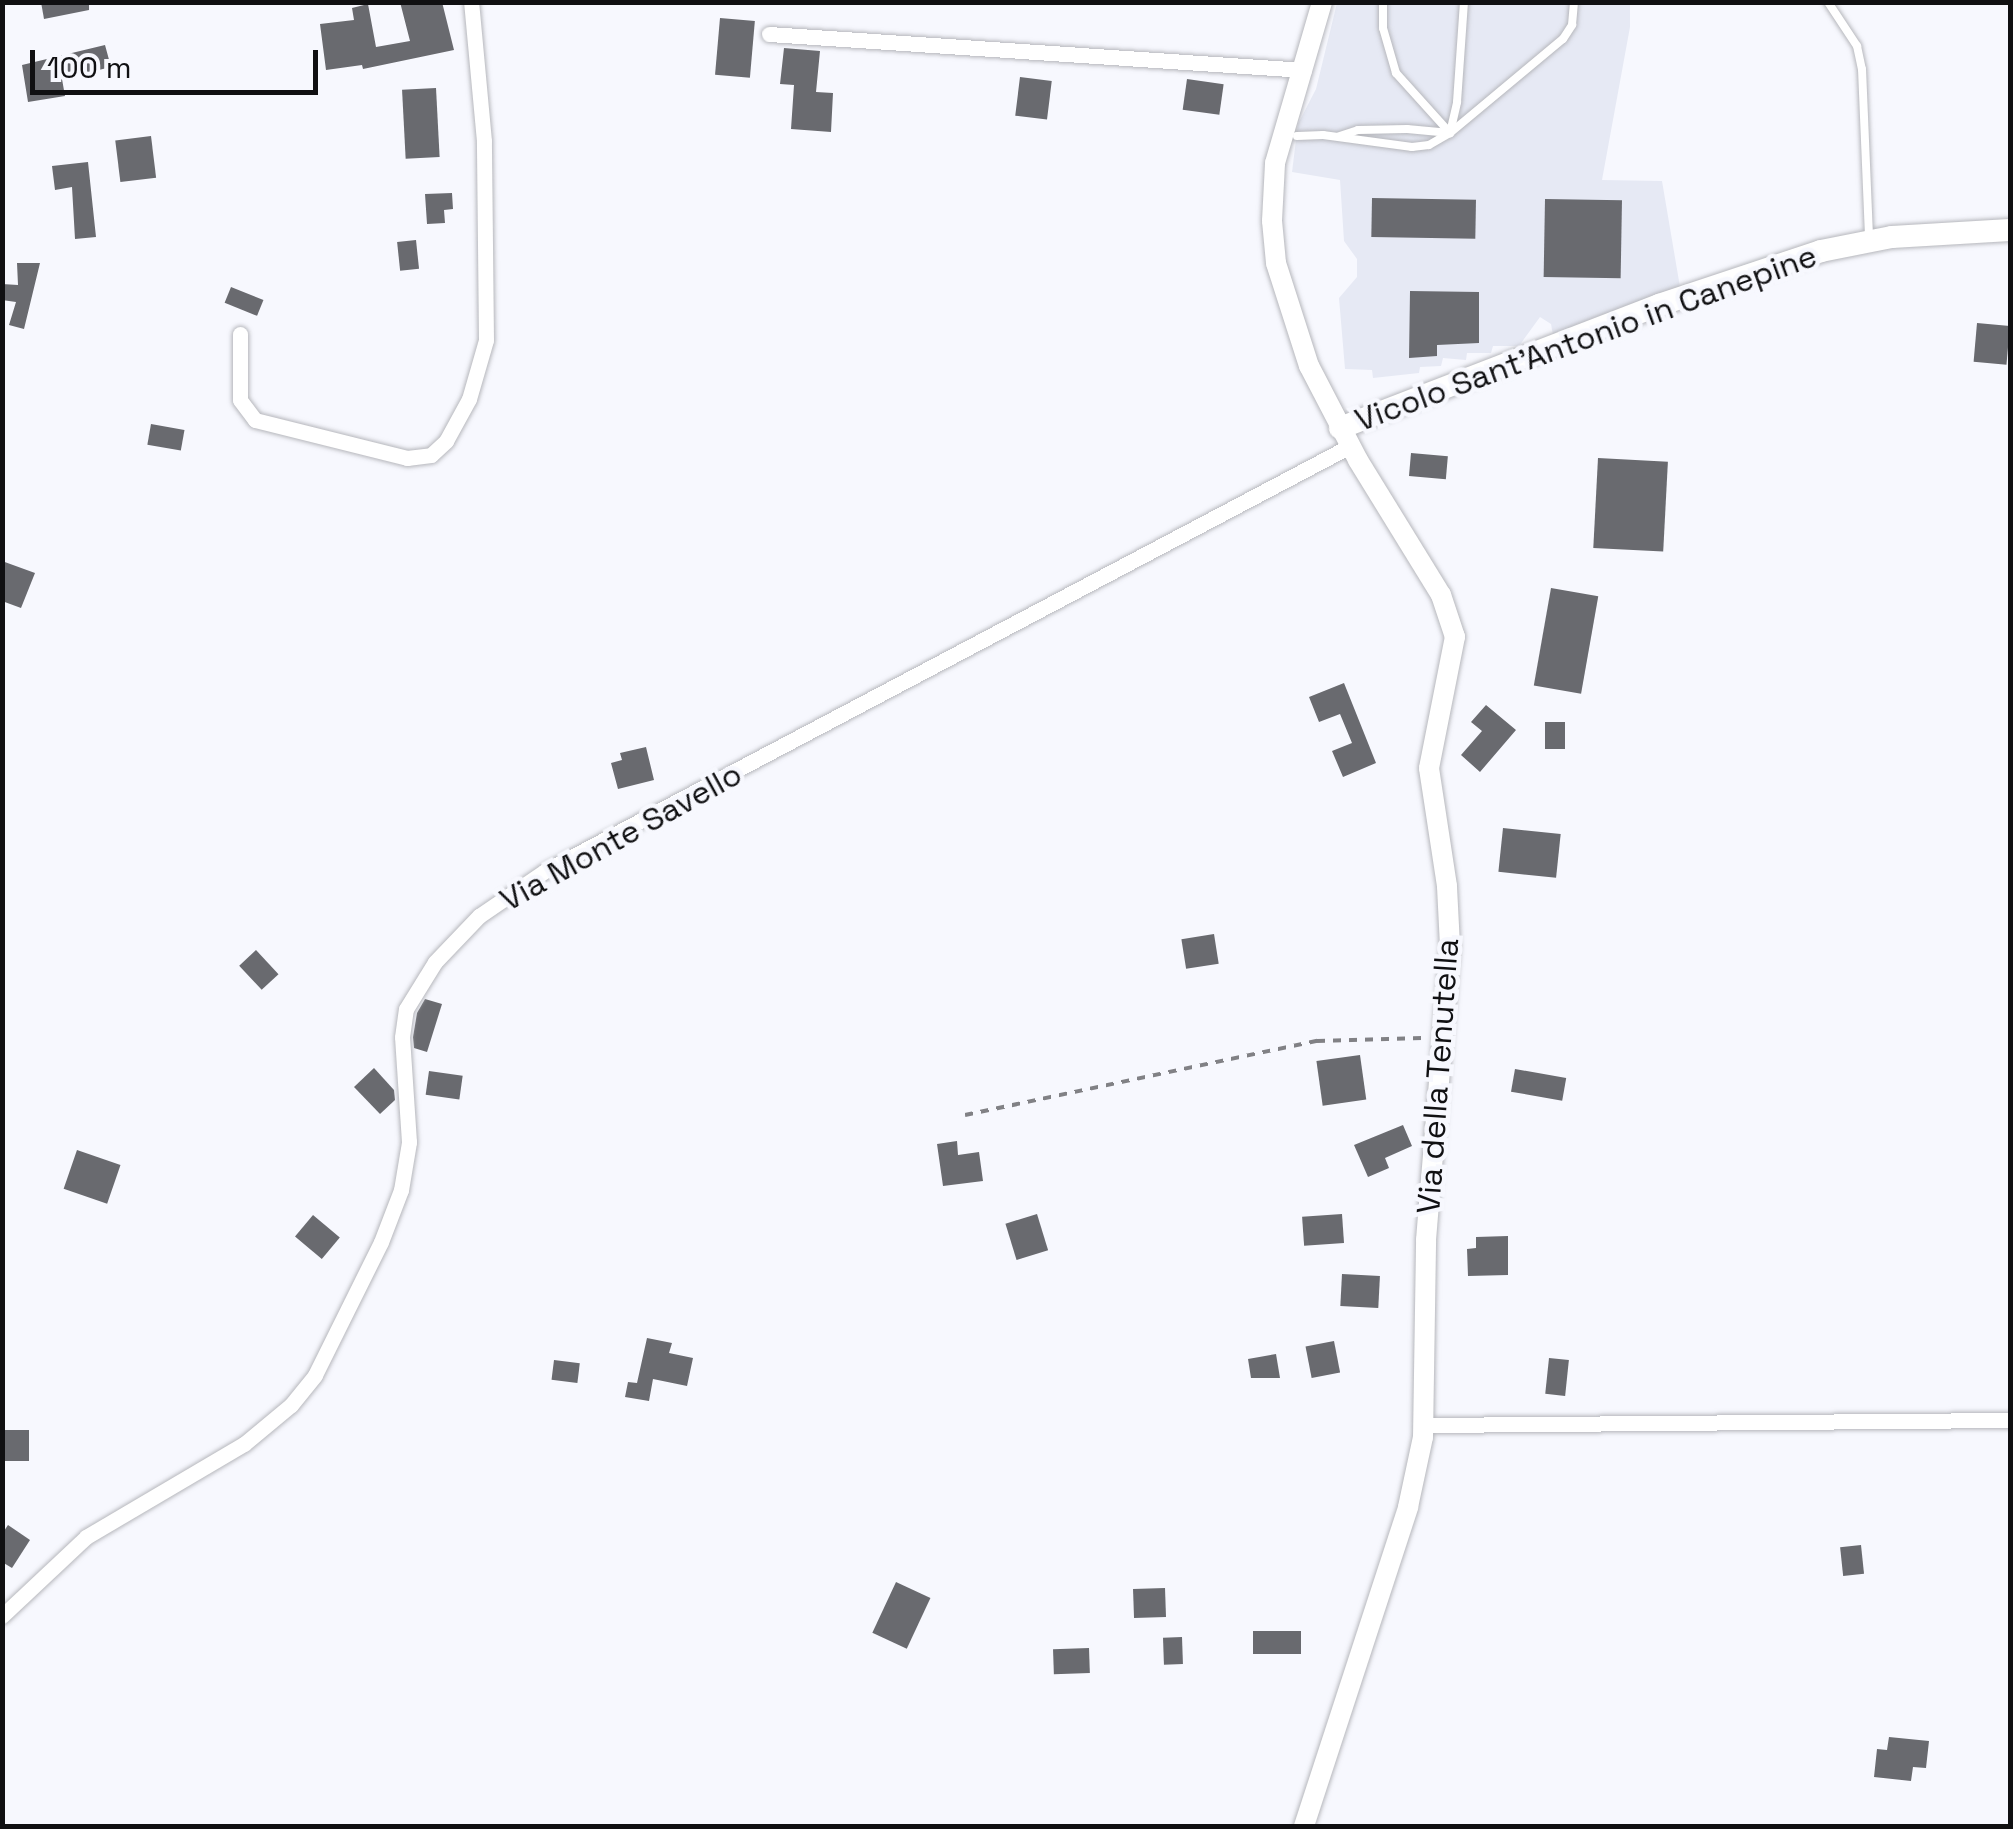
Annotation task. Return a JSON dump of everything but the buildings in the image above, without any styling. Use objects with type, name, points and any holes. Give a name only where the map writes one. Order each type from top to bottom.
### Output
[{"type":"main road","name":"Vicolo Sant'Antonio in Canepine","points":[[1345,437],[1736,277],[1869,240],[2010,230]]},
{"type":"street","points":[[240,334],[240,400],[255,420],[406,458],[431,455],[446,441],[469,398],[486,340],[483,122],[472,2]]},
{"type":"street","name":"Via della Tenutella","points":[[1304,1826],[1408,1506],[1425,1425],[1426,1240],[1445,1038],[1450,930],[1429,768],[1453,658],[1453,625],[1441,596],[1345,437],[1294,327],[1276,263],[1272,199],[1322,2]]},
{"type":"street","points":[[769,34],[1304,70]]},
{"type":"street","name":"Via Monte Savello","points":[[2,1616],[86,1536],[244,1444],[291,1405],[315,1375],[381,1242],[401,1190],[408,1142],[402,1036],[406,1009],[435,962],[480,916],[545,872],[1345,437]]},
{"type":"street","points":[[1425,1425],[2010,1420]]},
{"type":"lane","points":[[1383,2],[1383,28],[1396,72],[1450,133]]},
{"type":"lane","points":[[1450,133],[1457,102],[1464,2]]},
{"type":"lane","points":[[1289,136],[1338,136],[1428,145],[1450,133],[1563,39],[1572,25],[1574,2]]},
{"type":"lane","points":[[1828,2],[1856,46],[1862,69],[1869,240]]},
{"type":"lane","points":[[1338,136],[1358,130],[1450,133]]},
{"type":"path","points":[[965,1115],[1317,1042],[1445,1038]]},
{"type":"shaded area","points":[[1337,3],[1630,3],[1630,27],[1602,180],[1662,181],[1680,287],[1553,335],[1551,324],[1540,317],[1519,346],[1493,346],[1491,353],[1467,353],[1466,360],[1443,358],[1441,366],[1420,367],[1419,373],[1373,378],[1372,370],[1345,369],[1339,298],[1357,277],[1357,259],[1344,241],[1340,180],[1292,172],[1298,124],[1316,89]]}]
